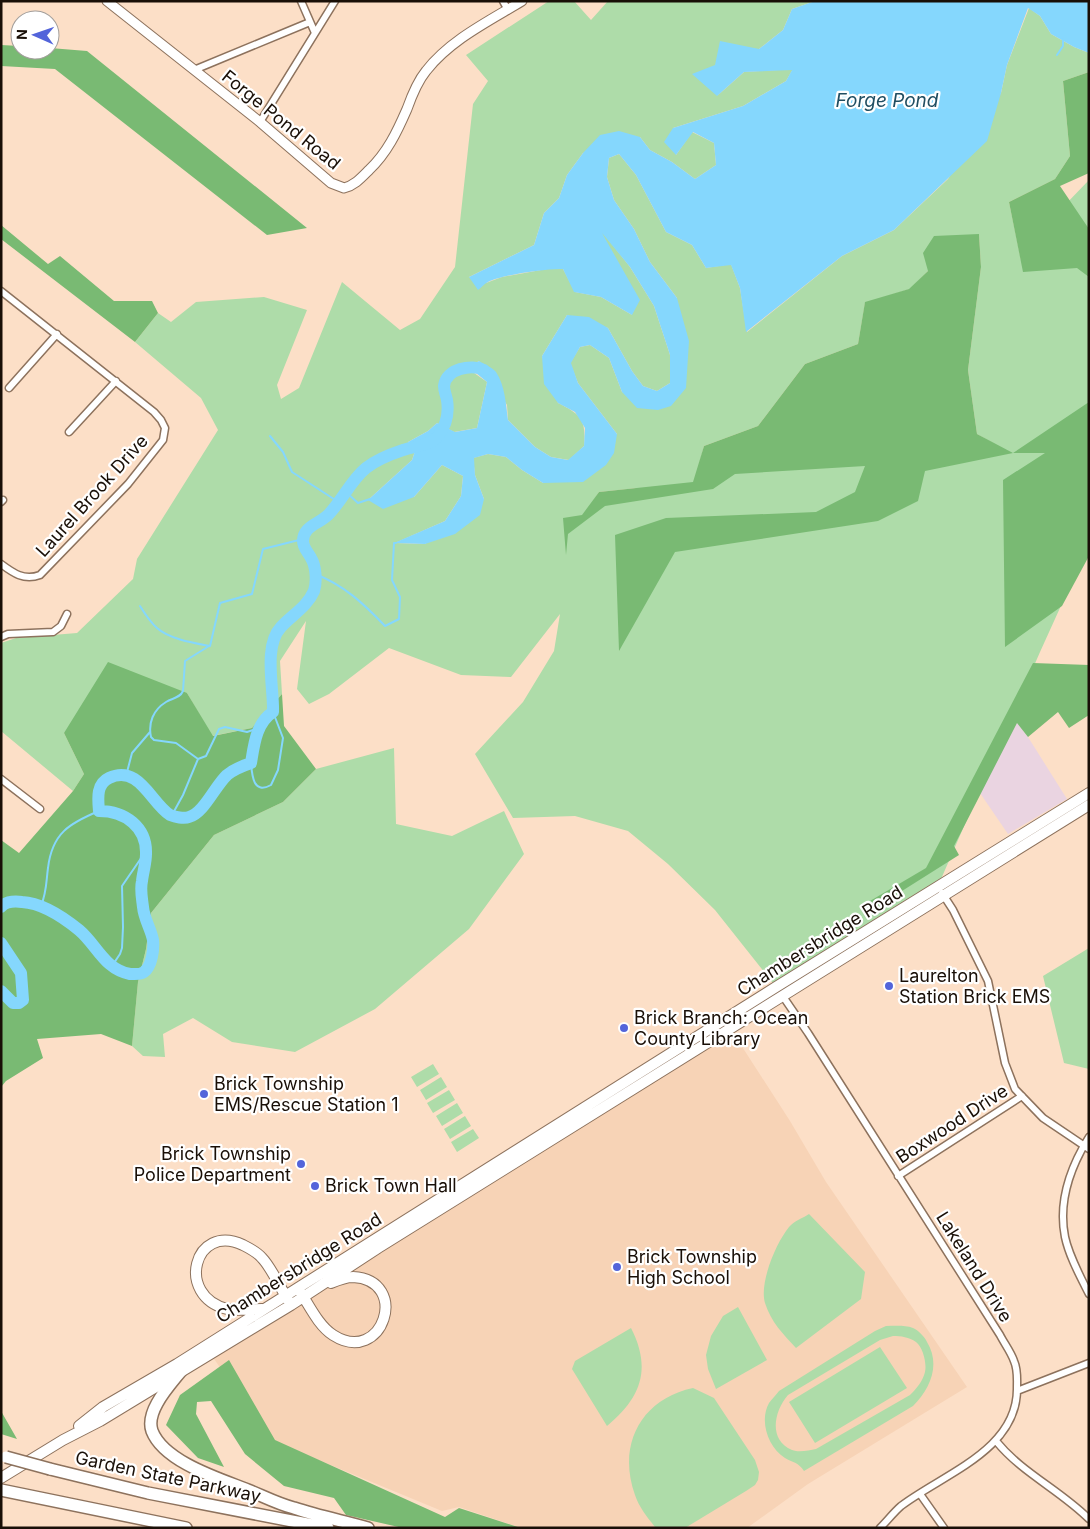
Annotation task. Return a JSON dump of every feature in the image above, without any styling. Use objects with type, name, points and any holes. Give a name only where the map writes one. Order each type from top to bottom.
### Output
[{"type":"highway","points":[[181,1372],[159,1400],[152,1416],[152,1430],[160,1443],[172,1454],[196,1469],[292,1508],[368,1528]]},
{"type":"highway","name":"Garden State Parkway","points":[[4,1456],[148,1493],[328,1528]]},
{"type":"highway","points":[[5,1491],[186,1528]]},
{"type":"main road","name":"Chambersbridge Road","points":[[1,1478],[63,1440],[100,1421],[291,1305],[378,1248],[782,995],[1089,793]]},
{"type":"main road","name":"Chambersbridge Road","points":[[63,1440],[103,1407],[177,1364],[298,1287],[941,890],[1089,805]]},
{"type":"main road","points":[[263,1309],[228,1309],[212,1302],[200,1292],[196,1267],[199,1256],[206,1247],[219,1240],[235,1241],[249,1247],[262,1258],[291,1305]]},
{"type":"main road","points":[[298,1287],[320,1323],[332,1334],[349,1341],[360,1341],[375,1335],[380,1329],[384,1320],[386,1304],[383,1296],[374,1284],[353,1277],[320,1286]]},
{"type":"street","name":"Forge Pond Road","points":[[107,1],[260,122],[331,183],[344,188],[351,186],[375,165],[384,154],[392,141],[416,86],[431,64],[450,46],[522,1]]},
{"type":"street","points":[[301,1],[315,33]]},
{"type":"street","points":[[260,122],[335,1]]},
{"type":"street","points":[[503,1],[508,10]]},
{"type":"street","points":[[194,70],[310,22]]},
{"type":"street","name":"Laurel Brook Drive","points":[[1,291],[116,381],[161,420],[165,428],[164,440],[128,484],[40,575],[31,577],[15,575],[1,564]]},
{"type":"street","points":[[9,388],[57,334]]},
{"type":"street","points":[[69,432],[116,381]]},
{"type":"street","points":[[1,637],[8,634],[53,632],[61,626],[67,614]]},
{"type":"street","points":[[1,779],[40,809]]},
{"type":"street","points":[[941,890],[954,910],[988,981],[1005,1063],[1015,1089],[1043,1118],[1086,1147]]},
{"type":"street","name":"Lakeland Drive","points":[[782,995],[808,1032],[1014,1360],[1016,1368],[1017,1391],[1015,1412],[996,1441],[983,1452],[900,1507],[880,1528]]},
{"type":"street","name":"Boxwood Drive","points":[[898,1176],[1022,1096]]},
{"type":"street","points":[[1089,1137],[1086,1147],[1074,1165],[1064,1196],[1065,1237],[1078,1272],[1089,1294]]},
{"type":"street","points":[[1017,1391],[1089,1363]]},
{"type":"street","points":[[996,1441],[1008,1456],[1089,1519]]},
{"type":"street","points":[[920,1494],[944,1528]]},
{"type":"shaded area","points":[[1017,722],[1067,799],[1008,834],[980,793]]},
{"type":"shaded area","name":"Brick Township High School","points":[[730,1028],[790,1121],[826,1182],[967,1387],[808,1484],[747,1528],[521,1528],[459,1507],[442,1511],[270,1440],[210,1353]]},
{"type":"green space","points":[[549,1],[574,1],[591,20],[608,1],[815,1],[792,9],[783,30],[759,49],[717,96],[744,72],[793,69],[786,81],[743,106],[673,128],[676,155],[692,132],[714,143],[716,165],[695,179],[672,162],[650,150],[640,137],[583,153],[567,175],[559,198],[544,213],[534,245],[469,277],[486,283],[502,277],[552,268],[563,269],[575,292],[601,297],[632,315],[600,229],[630,267],[654,306],[670,355],[670,383],[657,391],[643,386],[632,371],[608,328],[567,315],[542,356],[558,403],[577,415],[583,424],[584,446],[569,460],[551,457],[535,447],[508,420],[507,405],[479,361],[467,368],[487,382],[477,428],[454,432],[437,423],[428,431],[408,442],[415,451],[412,460],[368,500],[414,497],[442,465],[463,476],[461,496],[445,521],[395,543],[425,544],[484,499],[475,475],[473,458],[488,454],[506,457],[543,483],[617,434],[578,383],[570,363],[580,347],[590,345],[609,358],[622,392],[671,406],[677,298],[650,262],[634,229],[614,200],[607,177],[609,158],[619,154],[636,175],[666,232],[692,245],[706,268],[731,264],[740,288],[747,332],[842,256],[894,230],[948,179],[1001,93],[1007,65],[1029,8],[1040,16],[1051,34],[1089,53],[1089,72],[1063,81],[1070,156],[1055,179],[1009,202],[1021,260],[1039,232],[1089,180],[1089,544],[938,886],[776,987],[715,910],[668,864],[628,831],[575,816],[513,818],[475,754],[523,702],[554,651],[560,614],[511,677],[461,675],[389,648],[329,694],[309,704],[297,689],[306,621],[280,661],[282,694],[252,728],[212,736],[187,693],[64,733],[84,774],[73,791],[1,731],[1,643],[16,638],[77,633],[133,579],[137,559],[218,430],[201,398],[135,342],[158,313],[171,322],[196,302],[264,297],[307,310],[277,385],[281,399],[299,388],[342,282],[400,330],[420,319],[455,267],[473,104],[488,81],[466,55]],"holes":[[[979,234],[981,267],[968,370],[977,434],[998,446],[697,472],[704,446],[758,426],[805,364],[858,344],[865,303],[910,289],[928,271]],[[637,488],[593,501],[599,492]]]},
{"type":"green space","points":[[1,45],[10,45],[10,60],[60,60],[60,49],[87,51],[307,228],[267,235],[55,69],[1,66]]},
{"type":"green space","points":[[1089,72],[1089,173],[1060,186],[1089,229],[1089,277],[1077,268],[1023,272],[1009,202],[1055,179],[1070,156],[1063,81]]},
{"type":"green space","points":[[1,225],[48,264],[60,256],[114,301],[152,301],[158,313],[135,342],[1,239]]},
{"type":"green space","points":[[979,234],[981,267],[968,370],[977,434],[1013,453],[925,471],[918,501],[878,521],[675,552],[619,651],[615,535],[666,518],[816,512],[855,492],[865,466],[735,474],[713,489],[605,506],[568,534],[566,555],[563,518],[582,515],[599,492],[693,482],[704,446],[758,426],[805,364],[858,344],[865,302],[909,289],[928,271],[923,253],[934,236]]},
{"type":"green space","points":[[1089,402],[1089,556],[1062,606],[1005,647],[1003,480],[1045,453],[1013,453]]},
{"type":"green space","points":[[108,662],[187,693],[213,736],[252,728],[282,694],[284,726],[316,769],[283,802],[214,835],[151,913],[146,949],[138,982],[132,1046],[101,1034],[37,1039],[43,1058],[6,1081],[1,1087],[1,840],[19,853],[73,791],[84,774],[64,733]]},
{"type":"green space","points":[[1033,663],[1089,665],[1089,715],[1069,728],[1058,712],[1028,737],[1017,723],[954,846],[959,855],[875,908],[870,901],[926,868]]},
{"type":"green space","points":[[394,748],[396,824],[452,836],[504,811],[524,854],[469,929],[375,1009],[295,1052],[232,1042],[193,1018],[163,1034],[165,1057],[143,1056],[132,1046],[138,982],[146,949],[151,913],[214,835],[283,802],[316,769]]},
{"type":"green space","points":[[1089,948],[1089,1069],[1064,1063],[1043,976]]},
{"type":"green space","points":[[433,1064],[439,1074],[417,1087],[411,1077]]},
{"type":"green space","points":[[441,1077],[447,1087],[426,1100],[420,1090]]},
{"type":"green space","points":[[449,1090],[455,1100],[433,1113],[427,1103]]},
{"type":"green space","points":[[457,1103],[463,1113],[442,1126],[436,1116]]},
{"type":"green space","points":[[465,1116],[471,1126],[450,1139],[444,1129]]},
{"type":"green space","points":[[473,1129],[479,1138],[457,1152],[451,1142]]},
{"type":"green space","points":[[809,1214],[865,1272],[861,1299],[796,1348],[771,1316],[765,1303],[764,1285],[774,1253],[784,1234],[793,1223]]},
{"type":"green space","points":[[738,1307],[767,1360],[716,1389],[708,1369],[706,1355],[711,1336],[723,1316]]},
{"type":"green space","points":[[886,1326],[903,1326],[917,1330],[926,1340],[933,1359],[932,1376],[929,1384],[913,1406],[804,1471],[798,1464],[779,1453],[770,1441],[765,1425],[766,1410],[769,1403],[779,1391]],"holes":[[[893,1336],[908,1338],[916,1342],[924,1356],[924,1375],[919,1385],[910,1395],[816,1449],[798,1451],[784,1445],[776,1432],[776,1425],[779,1409],[788,1395],[880,1340]]]},
{"type":"green space","points":[[631,1328],[641,1357],[642,1370],[640,1382],[628,1405],[607,1426],[572,1369],[575,1361]]},
{"type":"green space","points":[[880,1347],[907,1388],[815,1443],[789,1402]]},
{"type":"green space","points":[[229,1360],[275,1440],[445,1517],[459,1508],[521,1528],[403,1528],[346,1515],[334,1498],[284,1486],[245,1454],[211,1401],[197,1402],[196,1414],[224,1467],[198,1458],[166,1425],[180,1395]]},
{"type":"green space","points":[[693,1388],[714,1398],[755,1460],[759,1472],[758,1480],[755,1485],[746,1491],[685,1528],[655,1527],[641,1508],[635,1495],[630,1476],[629,1459],[632,1442],[638,1427],[659,1402]]},
{"type":"green space","points":[[1,1411],[17,1439],[1,1434]]},
{"type":"water","name":"Forge Pond","points":[[815,1],[1089,1],[1089,53],[1051,34],[1040,16],[1028,8],[1007,65],[987,141],[894,230],[842,256],[746,332],[740,288],[731,265],[706,268],[692,245],[666,232],[636,175],[619,154],[609,158],[607,177],[614,200],[634,229],[650,262],[677,298],[689,341],[686,388],[671,406],[658,410],[637,408],[622,392],[609,358],[590,345],[580,347],[571,363],[578,383],[617,434],[614,453],[606,465],[583,482],[543,483],[506,457],[488,454],[474,458],[475,475],[484,499],[480,515],[455,534],[425,544],[394,543],[445,521],[461,496],[463,476],[442,465],[414,497],[383,509],[368,500],[412,460],[415,451],[408,442],[428,431],[437,423],[455,432],[477,428],[487,382],[467,368],[479,361],[493,369],[499,377],[505,395],[508,420],[535,447],[551,457],[568,460],[584,446],[585,428],[575,412],[558,403],[544,384],[542,356],[567,315],[589,317],[608,328],[632,371],[643,386],[657,391],[670,383],[670,355],[654,306],[630,267],[602,233],[640,300],[632,315],[601,297],[574,292],[563,269],[536,271],[494,279],[478,290],[469,277],[534,245],[544,213],[559,198],[567,175],[583,153],[600,135],[619,131],[640,137],[650,150],[672,162],[695,179],[716,165],[714,143],[693,132],[676,155],[664,142],[673,128],[743,106],[786,81],[792,70],[744,72],[717,96],[692,74],[715,65],[720,41],[759,49],[783,30],[792,9]]},
{"type":"waterway","points":[[1057,55],[1063,46],[1063,39]]},
{"type":"waterway","points":[[1,907],[8,903],[16,902],[38,905],[59,916],[79,930],[107,962],[114,967],[130,974],[141,974],[147,969],[152,957],[153,944],[141,894],[146,857],[145,844],[143,836],[133,822],[117,814],[99,811],[99,792],[102,784],[109,778],[119,775],[129,776],[144,787],[170,815],[187,818],[200,810],[227,775],[251,763],[259,728],[273,712],[272,645],[281,627],[311,597],[316,583],[314,565],[303,543],[306,532],[328,515],[356,478],[370,465],[394,453],[426,444],[438,436],[445,424],[447,414],[448,405],[444,386],[449,375],[454,371],[473,367],[484,370]]},
{"type":"waterway","points":[[270,436],[283,452],[292,472],[340,503]]},
{"type":"waterway","points":[[347,493],[358,503],[370,499]]},
{"type":"waterway","points":[[140,606],[152,623],[162,632],[182,640],[210,646],[220,603],[252,594],[263,549],[303,539]]},
{"type":"waterway","points":[[315,574],[344,589],[385,626],[399,619],[400,597],[392,580],[394,543],[396,543]]},
{"type":"waterway","points":[[198,759],[176,743],[154,740],[151,737],[150,727],[152,717],[158,709],[182,693],[185,661],[209,646]]},
{"type":"waterway","points":[[251,763],[253,778],[257,786],[265,787],[271,785],[278,770],[283,738],[273,712]]},
{"type":"waterway","points":[[172,815],[183,795],[198,759],[206,756],[219,729],[225,727],[247,732],[259,728]]},
{"type":"waterway","points":[[126,776],[132,753],[150,732]]},
{"type":"waterway","points":[[41,906],[50,856],[58,838],[71,825],[99,811]]},
{"type":"waterway","points":[[112,966],[122,948],[122,886],[146,851]]},
{"type":"waterway","points":[[1,943],[21,973],[23,1000],[19,1003],[13,1003],[1,991]]},
{"type":"place","name":"Laurelton Station Brick EMS","points":[[889,986]]},
{"type":"place","name":"Brick Branch: Ocean County Library","points":[[624,1028]]},
{"type":"place","name":"Brick Township EMS/Rescue Station 1","points":[[204,1094]]},
{"type":"place","name":"Brick Township Police Department","points":[[301,1164]]},
{"type":"place","name":"Brick Town Hall","points":[[315,1186]]},
{"type":"place","name":"Brick Township High School","points":[[617,1267]]}]
